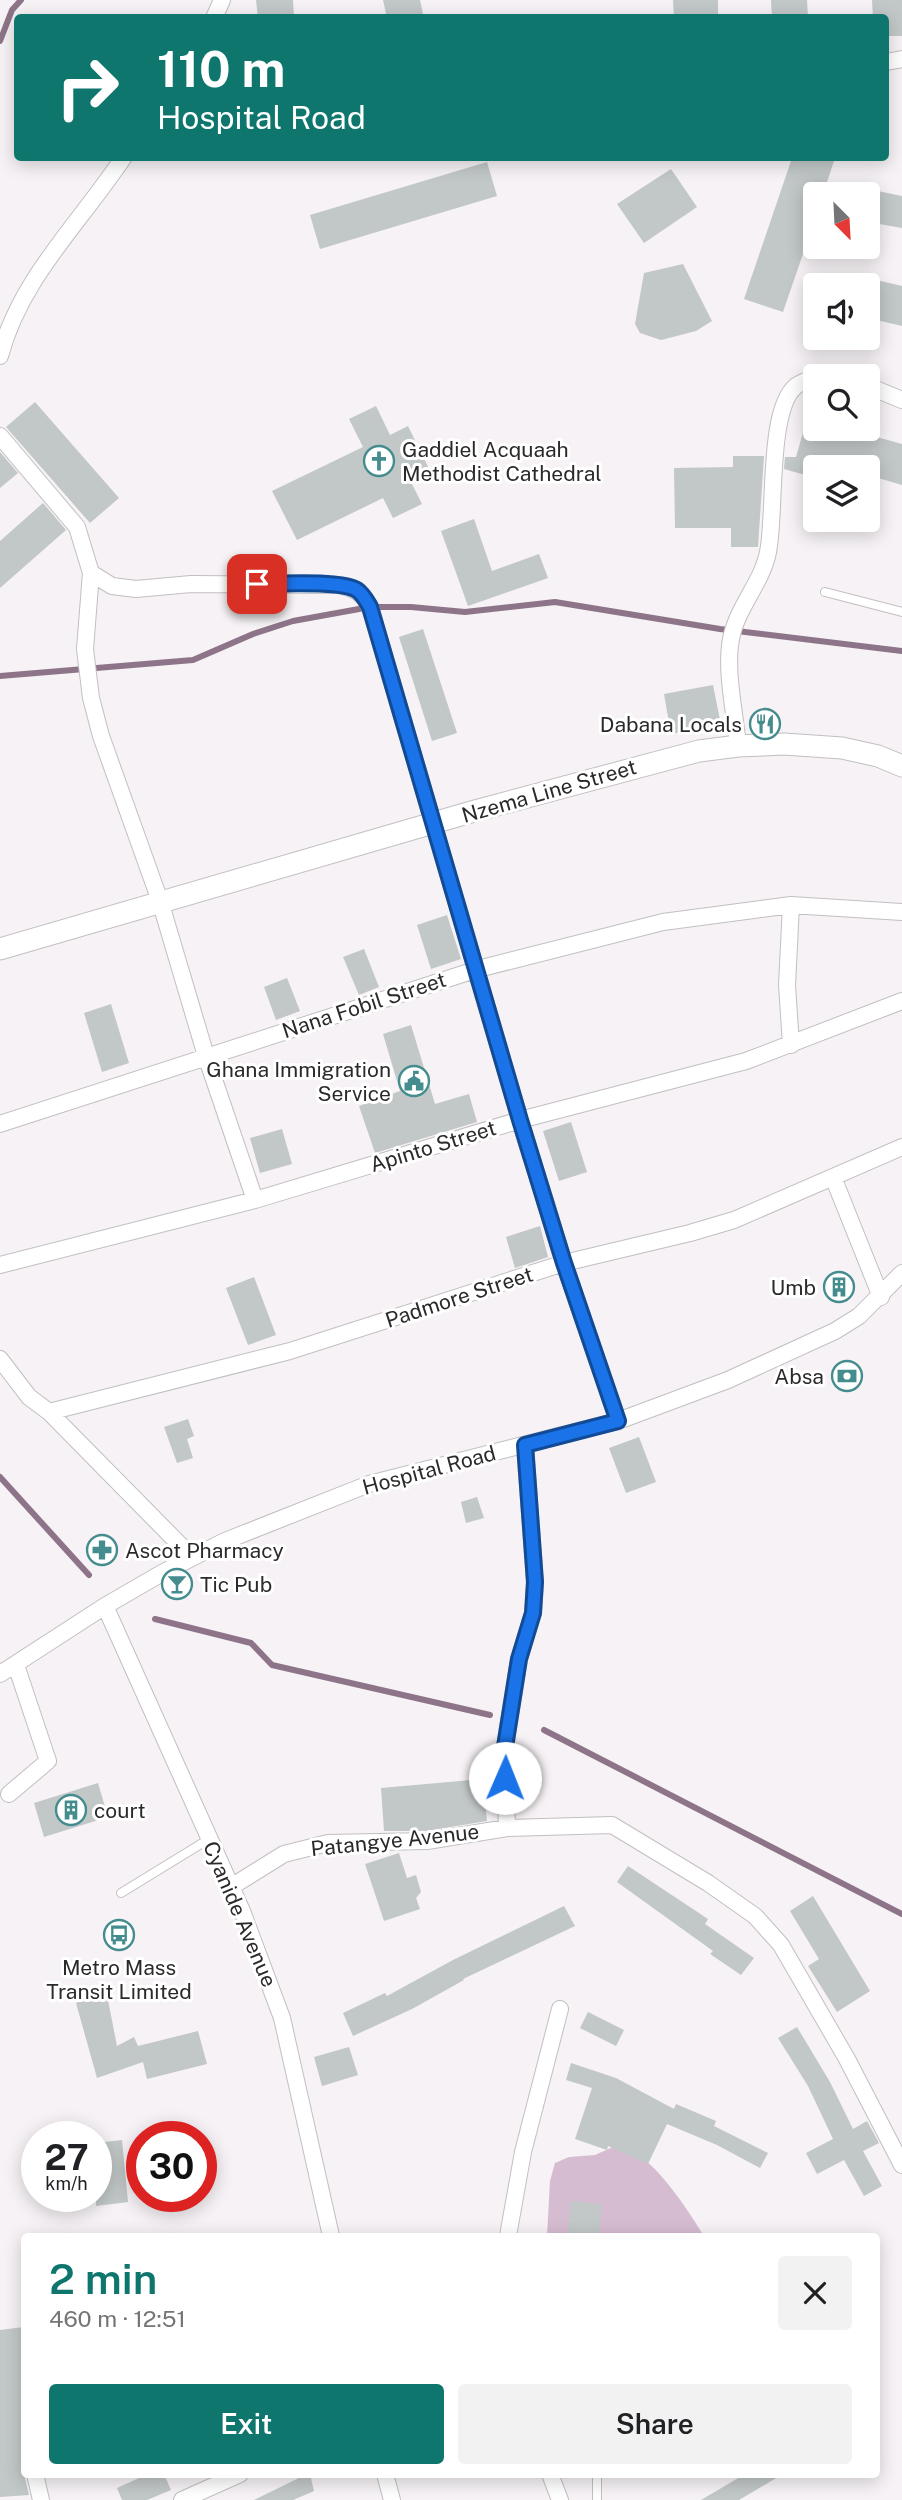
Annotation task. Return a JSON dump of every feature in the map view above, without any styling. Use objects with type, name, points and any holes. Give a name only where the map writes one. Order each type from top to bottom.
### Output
[{"type":"street","points":[[0,356],[7,328],[30,283],[104,187],[120,161]]},
{"type":"street","points":[[738,746],[729,659],[731,638],[740,609],[763,570],[768,552],[776,440],[782,409],[795,387],[803,383]]},
{"type":"street","points":[[880,391],[902,400]]},
{"type":"street","points":[[0,436],[77,527],[91,572],[85,649],[91,698],[101,736],[160,901],[206,1056],[255,1200]]},
{"type":"street","points":[[91,572],[112,586],[136,589],[191,584],[299,584],[355,589],[365,597],[478,970],[520,1120],[564,1263],[618,1421]]},
{"type":"street","name":"Nzema Line Street","points":[[0,949],[603,775],[699,751],[784,744],[842,747],[878,756],[902,766]]},
{"type":"street","points":[[791,905],[787,985],[791,1045]]},
{"type":"street","name":"Nana Fobil Street","points":[[0,1124],[478,970],[663,922],[791,905],[902,912]]},
{"type":"street","name":"Apinto Street","points":[[0,1265],[255,1200],[520,1120],[746,1061],[902,1001]]},
{"type":"street","name":"Padmore Street","points":[[49,1412],[290,1351],[564,1263],[734,1220],[902,1147]]},
{"type":"street","points":[[833,1177],[881,1297]]},
{"type":"street","name":"Hospital Road","points":[[0,1674],[105,1606],[225,1541],[369,1484],[618,1421],[728,1380],[835,1331],[859,1316],[881,1297],[902,1273]]},
{"type":"street","points":[[0,1359],[29,1397],[49,1412],[191,1558]]},
{"type":"street","points":[[507,1828],[504,1753],[519,1659],[533,1613],[535,1582],[525,1445]]},
{"type":"street","name":"Cyanide Avenue","points":[[105,1606],[231,1887],[282,2018],[330,2233]]},
{"type":"street","points":[[9,1794],[48,1761],[16,1665]]},
{"type":"street","name":"Patangye Avenue","points":[[231,1887],[284,1854],[328,1843],[427,1841],[507,1828],[612,1825],[708,1883],[755,1916],[782,1945],[847,2059],[902,2165]]},
{"type":"street","points":[[509,2233],[523,2152],[560,2009]]},
{"type":"street","points":[[36,2478],[41,2500]]},
{"type":"street","points":[[182,2500],[231,2478]]},
{"type":"street","points":[[386,2478],[392,2500]]},
{"type":"street","points":[[552,2478],[560,2500]]},
{"type":"lane","points":[[825,592],[902,612]]},
{"type":"lane","points":[[121,1893],[209,1839]]},
{"type":"lane","points":[[597,2478],[597,2500]]},
{"type":"shaded area","points":[[613,2147],[644,2159],[673,2190],[702,2233],[547,2233],[550,2181],[555,2163],[569,2157],[595,2155]]},
{"type":"building","points":[[256,0],[293,0],[294,14],[258,14]]},
{"type":"building","points":[[383,0],[420,0],[423,14],[386,14]]},
{"type":"building","points":[[673,0],[718,0],[718,14],[674,14]]},
{"type":"building","points":[[771,0],[807,0],[808,14],[772,14]]},
{"type":"building","points":[[872,0],[902,0],[902,36],[889,36],[889,14],[873,14]]},
{"type":"building","points":[[791,161],[834,161],[827,182],[803,182],[803,254],[783,312],[744,299]]},
{"type":"building","points":[[487,162],[497,196],[320,249],[310,215]]},
{"type":"building","points":[[671,169],[697,207],[644,243],[617,204]]},
{"type":"building","points":[[880,191],[902,196],[902,228],[880,224]]},
{"type":"building","points":[[683,264],[712,321],[696,331],[661,340],[640,333],[635,324],[644,273]]},
{"type":"building","points":[[880,281],[902,286],[902,326],[880,321]]},
{"type":"building","points":[[35,402],[119,498],[90,523],[6,427]]},
{"type":"building","name":"Gaddiel Acquaah Methodist Cathedral","points":[[376,406],[390,435],[408,426],[432,475],[412,484],[422,504],[393,518],[383,498],[297,540],[272,491],[363,447],[349,419]]},
{"type":"building","points":[[803,432],[803,441],[880,441],[880,438],[902,444],[902,485],[880,479],[880,455],[803,455],[803,474],[784,469],[785,457],[796,457]]},
{"type":"building","points":[[0,452],[18,473],[0,488]]},
{"type":"building","points":[[733,456],[764,456],[758,547],[731,547],[731,528],[675,528],[674,468],[733,467]]},
{"type":"building","points":[[43,503],[66,530],[0,588],[0,541]]},
{"type":"building","points":[[474,519],[492,571],[539,554],[548,578],[468,606],[441,531]]},
{"type":"building","points":[[423,629],[457,733],[432,741],[399,637]]},
{"type":"building","points":[[713,685],[721,725],[671,734],[664,694]]},
{"type":"building","points":[[447,915],[461,959],[431,969],[417,925]]},
{"type":"building","points":[[364,949],[379,987],[359,995],[343,957]]},
{"type":"building","points":[[287,978],[300,1011],[276,1020],[264,987]]},
{"type":"building","points":[[111,1004],[129,1063],[102,1072],[84,1013]]},
{"type":"building","points":[[411,1025],[435,1104],[469,1094],[477,1122],[375,1153],[359,1106],[400,1091],[383,1034]]},
{"type":"building","points":[[571,1122],[587,1172],[559,1181],[543,1131]]},
{"type":"building","points":[[282,1129],[292,1164],[260,1173],[250,1138]]},
{"type":"building","points":[[540,1226],[548,1257],[515,1268],[506,1237]]},
{"type":"building","name":"Umb","points":[[845,1273],[852,1293],[833,1300],[825,1281]]},
{"type":"building","points":[[254,1277],[276,1335],[248,1345],[226,1288]]},
{"type":"building","points":[[188,1419],[194,1436],[187,1439],[193,1458],[177,1463],[164,1427]]},
{"type":"building","points":[[639,1437],[656,1482],[626,1493],[609,1448]]},
{"type":"building","points":[[477,1497],[484,1518],[466,1523],[461,1502]]},
{"type":"building","points":[[483,1779],[487,1821],[426,1831],[384,1831],[381,1788]]},
{"type":"building","name":"court","points":[[98,1783],[108,1817],[44,1837],[34,1803]]},
{"type":"building","points":[[399,1853],[407,1878],[416,1875],[421,1892],[416,1898],[420,1909],[384,1921],[365,1864]]},
{"type":"building","points":[[628,1866],[708,1919],[705,1924],[754,1958],[741,1975],[710,1954],[713,1951],[617,1882]]},
{"type":"building","points":[[813,1896],[870,1991],[837,2012],[808,1966],[819,1959],[790,1911]]},
{"type":"building","points":[[564,1906],[575,1926],[463,1979],[412,2009],[353,2036],[343,2013],[385,1993],[387,1996],[453,1960]]},
{"type":"building","points":[[106,1990],[117,2046],[134,2037],[138,2046],[198,2031],[207,2064],[147,2079],[143,2062],[97,2078],[76,2003]]},
{"type":"building","points":[[588,2012],[624,2030],[616,2046],[580,2028]]},
{"type":"building","points":[[797,2027],[830,2082],[853,2129],[867,2121],[879,2143],[863,2151],[882,2186],[864,2196],[844,2160],[817,2174],[806,2153],[833,2139],[808,2086],[778,2038]]},
{"type":"building","points":[[349,2047],[358,2075],[322,2086],[314,2057]]},
{"type":"building","points":[[571,2063],[616,2078],[674,2109],[676,2104],[716,2121],[714,2126],[768,2153],[760,2168],[717,2145],[667,2124],[648,2164],[608,2146],[607,2150],[575,2139],[592,2088],[566,2080]]},
{"type":"building","points":[[122,2140],[126,2202],[112,2204],[112,2141]]},
{"type":"building","points":[[571,2201],[602,2204],[599,2233],[567,2233]]},
{"type":"building","points":[[21,2327],[21,2478],[25,2478],[29,2495],[0,2497],[0,2330]]},
{"type":"building","points":[[139,2478],[166,2478],[171,2490],[147,2500],[122,2500],[117,2488]]},
{"type":"building","points":[[299,2478],[311,2478],[314,2491],[293,2500],[254,2500]]},
{"type":"building","points":[[738,2478],[776,2478],[739,2500],[701,2500]]},
{"type":"waterway","points":[[0,41],[12,10],[21,0]]},
{"type":"waterway","points":[[0,676],[193,660],[253,634],[293,621],[370,607],[411,607],[465,612],[555,602],[720,629],[902,651]]},
{"type":"waterway","points":[[0,1477],[89,1575]]},
{"type":"waterway","points":[[155,1619],[251,1643],[272,1665],[490,1715]]},
{"type":"waterway","points":[[544,1730],[902,1914]]},
{"type":"place","name":"Gaddiel Acquaah Methodist Cathedral","points":[[379,461]]},
{"type":"place","name":"Dabana Locals","points":[[765,724]]},
{"type":"place","name":"Ghana Immigration Service","points":[[414,1081]]},
{"type":"place","name":"Umb","points":[[839,1287]]},
{"type":"place","name":"Absa","points":[[847,1376]]},
{"type":"place","name":"Ascot Pharmacy","points":[[102,1550]]},
{"type":"place","name":"Tic Pub","points":[[177,1584]]},
{"type":"place","name":"court","points":[[71,1810]]},
{"type":"place","name":"Metro Mass Transit Limited","points":[[119,1935]]},
{"type":"route","points":[[257,584],[339,586],[355,589],[365,597],[370,607],[520,1120],[564,1263],[618,1421],[525,1445],[535,1582],[533,1613],[519,1659],[504,1753],[505,1778]]}]
